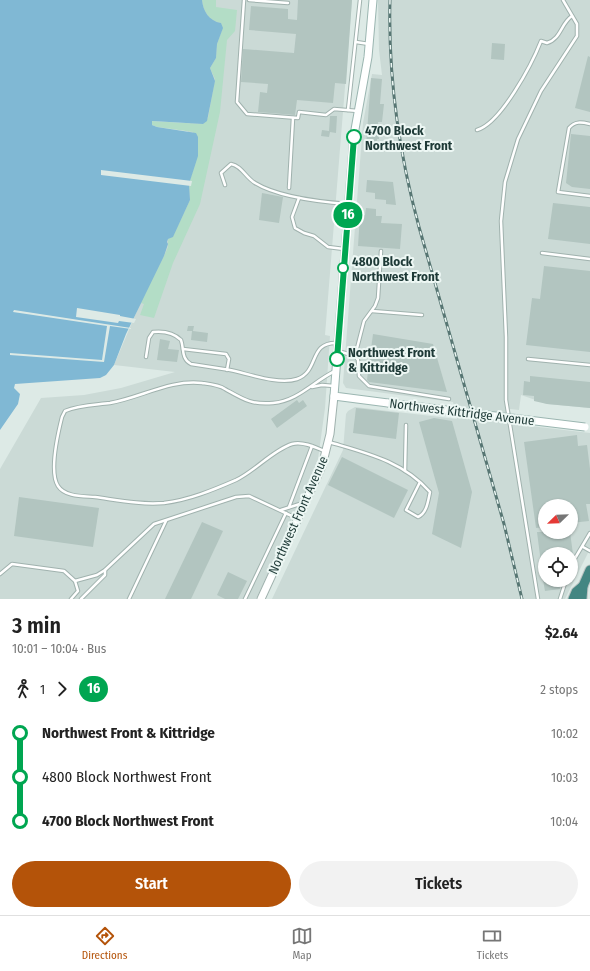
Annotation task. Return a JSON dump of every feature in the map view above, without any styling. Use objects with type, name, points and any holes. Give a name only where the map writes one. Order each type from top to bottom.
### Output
[{"type":"highway","points":[[582,599],[583,586],[590,570]]},
{"type":"highway","points":[[573,599],[576,592],[583,586]]},
{"type":"main road","name":"Northwest Front Avenue","points":[[261,599],[320,473],[328,442],[335,386],[345,249],[358,111],[370,44],[373,0]]},
{"type":"main road","name":"Northwest Kittridge Avenue","points":[[334,396],[587,427]]},
{"type":"lane","points":[[244,0],[237,102],[247,114],[298,118],[299,112],[326,114],[334,109],[358,111]]},
{"type":"lane","points":[[249,0],[288,3]]},
{"type":"lane","points":[[348,110],[360,0]]},
{"type":"lane","points":[[538,599],[506,400],[506,337],[500,240],[501,216],[506,176],[518,138],[541,91],[577,36],[577,24],[563,0]]},
{"type":"lane","points":[[477,130],[483,127],[507,102],[528,69],[541,41],[547,43],[554,40],[566,21],[572,16]]},
{"type":"lane","points":[[356,42],[370,44]]},
{"type":"lane","points":[[288,188],[293,118]]},
{"type":"lane","points":[[590,124],[582,122],[573,123],[569,128],[558,192],[590,196]]},
{"type":"lane","points":[[225,185],[221,173],[231,164],[237,165],[254,183],[299,198],[349,204]]},
{"type":"lane","points":[[299,198],[292,217],[294,228],[314,236],[328,247],[345,249]]},
{"type":"lane","points":[[355,356],[364,321],[372,311],[378,298],[381,251]]},
{"type":"lane","points":[[542,253],[590,259]]},
{"type":"lane","points":[[372,311],[422,315]]},
{"type":"lane","points":[[146,356],[149,338],[153,332],[177,336],[181,340],[185,360],[190,364],[227,370],[245,375],[293,380],[308,372],[322,345],[327,343],[338,343]]},
{"type":"lane","points":[[183,349],[226,354],[229,359],[227,370]]},
{"type":"lane","points":[[337,351],[355,356],[358,360],[359,376],[369,386],[449,399]]},
{"type":"lane","points":[[528,358],[590,366]]},
{"type":"lane","points":[[326,452],[303,443],[291,444],[238,478],[197,496],[164,503],[129,502],[72,495],[63,491],[58,486],[55,479],[55,460],[60,424],[65,411],[74,408],[111,403],[187,383],[200,383],[219,387],[245,401],[261,403],[284,401],[336,370]]},
{"type":"lane","points":[[308,388],[322,384],[335,386]]},
{"type":"lane","points":[[405,471],[406,425]]},
{"type":"lane","points":[[328,442],[379,456],[405,471],[420,482],[430,492],[428,504],[422,514],[418,517],[406,510],[420,482]]},
{"type":"lane","points":[[290,507],[312,446]]},
{"type":"lane","points":[[75,581],[97,575],[105,570],[148,528],[240,496],[254,498],[299,519]]},
{"type":"lane","points":[[281,511],[299,503],[306,504]]},
{"type":"lane","points":[[245,599],[286,513]]},
{"type":"lane","points":[[129,599],[166,521]]},
{"type":"lane","points":[[578,554],[583,548],[590,533]]},
{"type":"lane","points":[[583,548],[590,551]]},
{"type":"lane","points":[[0,574],[12,564],[64,571],[75,581],[78,591],[71,599]]},
{"type":"lane","points":[[81,599],[105,575],[105,570]]},
{"type":"lane","points":[[560,599],[564,587]]},
{"type":"shaded area","points":[[202,0],[352,0],[325,335],[330,336],[325,408],[318,459],[303,498],[256,599],[0,599],[0,469],[41,398],[84,395],[121,388],[175,372],[114,365],[142,299],[190,123]]},
{"type":"shaded area","points":[[378,0],[590,0],[590,408],[547,404],[521,395],[519,410],[510,409],[513,424],[590,433],[590,549],[578,573],[578,547],[538,547],[538,587],[571,587],[565,599],[272,599],[343,450],[346,414],[348,411],[355,407],[457,419],[453,402],[346,388],[343,383],[363,123],[372,74],[382,75],[379,50]]},
{"type":"green space","points":[[202,0],[216,0],[216,7],[237,10],[235,31],[227,40],[220,112],[200,204],[173,263],[154,318],[140,315],[144,304],[141,303],[142,299],[168,247],[168,239],[173,236],[190,200],[189,184],[198,152],[193,132],[157,127],[152,125],[151,121],[203,124],[208,118],[215,79],[210,68],[216,58],[217,44],[222,30],[221,23],[210,18],[205,12]]},
{"type":"water","points":[[0,0],[202,0],[207,15],[213,20],[221,23],[223,28],[217,44],[216,58],[210,68],[215,81],[207,121],[203,124],[152,121],[152,125],[157,127],[196,133],[198,137],[198,156],[189,184],[190,200],[173,237],[168,239],[164,256],[126,334],[114,365],[106,375],[100,378],[15,384],[14,388],[20,394],[18,404],[0,430]]},
{"type":"pier","points":[[101,170],[192,181],[191,186],[101,175]]},
{"type":"pier","points":[[77,308],[136,319],[134,323],[119,321],[118,323],[76,317]]},
{"type":"pier","points":[[14,310],[131,329],[110,326],[104,362],[10,355],[10,353],[102,360],[107,326],[13,312]]},
{"type":"building","points":[[298,0],[352,0],[346,84],[335,83],[333,103],[297,100],[295,115],[258,112],[260,92],[267,93],[268,84],[241,82],[243,49],[294,53],[296,34],[249,30],[251,6],[288,9],[288,19],[297,20]]},
{"type":"building","points":[[492,43],[505,44],[504,60],[491,59]]},
{"type":"building","points":[[588,56],[590,57],[590,112],[575,108]]},
{"type":"building","points":[[371,78],[382,79],[380,104],[384,104],[382,122],[378,122],[379,139],[377,139],[376,147],[366,146]]},
{"type":"building","points":[[330,116],[337,116],[336,133],[330,132],[329,137],[321,136],[322,130],[329,131]]},
{"type":"building","points":[[571,134],[590,136],[590,189],[572,187],[566,183]]},
{"type":"building","points":[[367,180],[393,182],[396,205],[386,204],[386,200],[375,199],[375,193],[366,192]]},
{"type":"building","points":[[262,193],[283,197],[279,223],[259,220]]},
{"type":"building","points":[[553,203],[590,207],[590,244],[548,239]]},
{"type":"building","points":[[366,208],[376,209],[376,216],[382,216],[381,223],[402,224],[400,249],[358,246],[360,215],[365,215]]},
{"type":"building","points":[[544,266],[590,271],[590,352],[526,345],[532,298],[540,299]]},
{"type":"building","points":[[188,326],[194,326],[193,331],[208,333],[207,342],[191,340],[192,331],[187,331]]},
{"type":"building","points":[[373,334],[433,344],[447,392],[369,382],[367,380]]},
{"type":"building","points":[[160,339],[170,341],[168,349],[179,350],[177,362],[157,360]]},
{"type":"building","points":[[530,376],[590,382],[590,408],[547,404],[534,401],[534,396],[523,395],[524,381],[530,382]]},
{"type":"building","points":[[297,400],[299,403],[303,400],[307,406],[277,428],[271,419]]},
{"type":"building","points":[[356,408],[399,413],[396,439],[353,433]]},
{"type":"building","points":[[434,418],[452,421],[472,492],[461,548],[432,534],[439,493],[419,422]]},
{"type":"building","points":[[577,435],[578,446],[587,445],[590,469],[590,504],[586,504],[589,521],[578,522],[578,499],[538,499],[538,528],[536,528],[524,442]]},
{"type":"building","points":[[342,457],[408,490],[394,518],[328,485]]},
{"type":"building","points":[[19,497],[99,508],[93,547],[14,536]]},
{"type":"building","points":[[202,522],[223,531],[191,599],[165,599]]},
{"type":"building","points":[[537,532],[538,539],[571,539],[572,547],[539,547]]},
{"type":"building","points":[[228,572],[247,581],[238,599],[225,599],[217,595]]},
{"type":"building","points":[[544,587],[560,587],[560,589],[545,591]]},
{"type":"railway","points":[[390,0],[391,58],[396,115],[412,199],[504,524],[522,599]]},
{"type":"bus line","name":"16","points":[[337,359],[354,137]]},
{"type":"place","name":"4700 Block Northwest Front","points":[[354,137]]},
{"type":"place","name":"4800 Block Northwest Front","points":[[343,268]]},
{"type":"place","name":"Northwest Front & Kittridge","points":[[337,359]]}]
